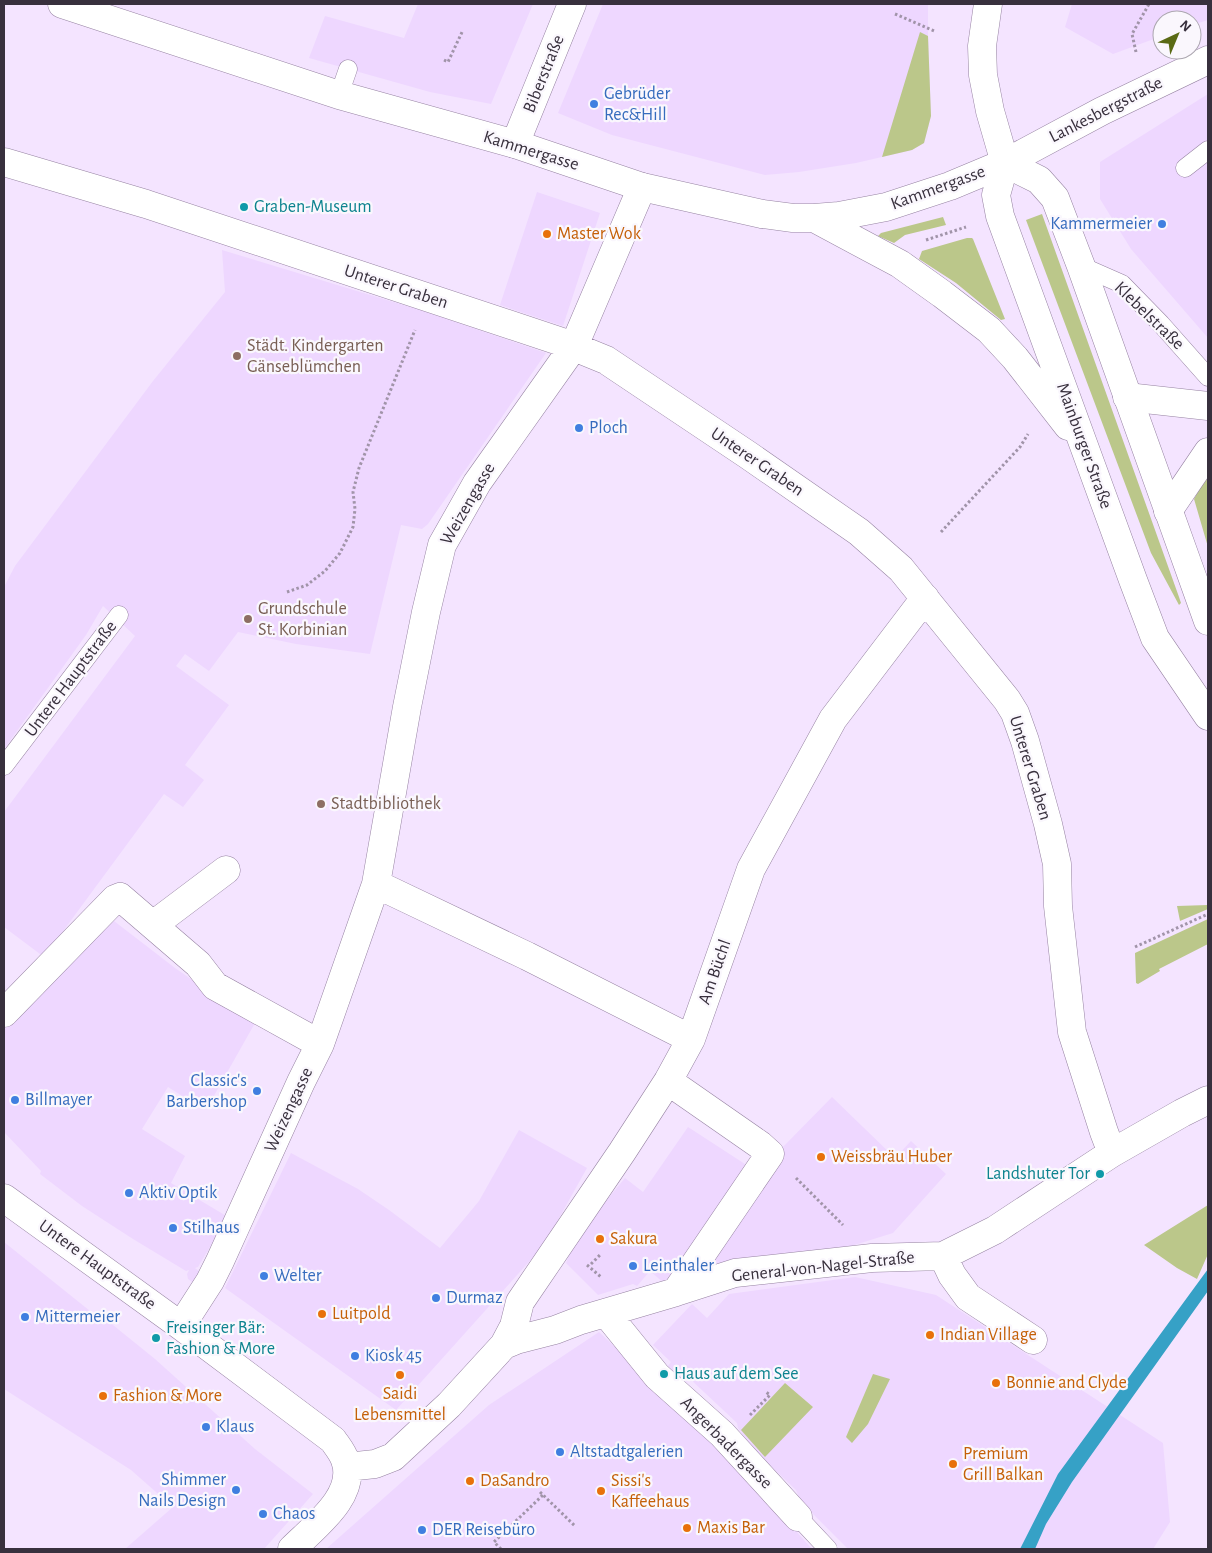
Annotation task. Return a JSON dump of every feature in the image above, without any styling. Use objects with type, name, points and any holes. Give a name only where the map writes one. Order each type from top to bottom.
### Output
[{"type":"street","name":"Kammergasse","points":[[62,4],[339,95],[515,144],[642,187],[762,214],[793,218],[814,218],[886,208],[950,186],[1006,162]]},
{"type":"street","name":"Biberstraße","points":[[515,144],[572,4]]},
{"type":"street","points":[[988,4],[982,46],[983,75],[990,111],[1006,162],[1039,180],[1055,198],[1208,621]]},
{"type":"street","name":"Lankesbergstraße","points":[[1006,162],[1102,111],[1208,60]]},
{"type":"street","name":"Unterer Graben","points":[[4,162],[155,207],[574,346],[606,360],[859,532],[901,569],[1008,700],[1015,713],[1025,741],[1057,864],[1058,906],[1072,1032],[1112,1153]]},
{"type":"street","name":"Mainburger Straße","points":[[1006,162],[996,195],[1000,216],[1084,447],[1156,638],[1208,716]]},
{"type":"street","name":"Weizengasse","points":[[181,1326],[220,1261],[320,1044],[376,884],[407,707],[442,545],[477,483],[574,346],[642,187]]},
{"type":"street","points":[[814,218],[900,264],[989,330],[1019,362],[1084,447]]},
{"type":"street","points":[[1127,397],[1208,406]]},
{"type":"street","points":[[1168,511],[1208,452]]},
{"type":"street","name":"Am Büchl","points":[[504,1345],[514,1326],[520,1302],[622,1152],[668,1081],[691,1039],[751,869],[833,719],[925,598]]},
{"type":"street","points":[[153,925],[226,870]]},
{"type":"street","points":[[376,884],[527,956],[691,1039]]},
{"type":"street","points":[[4,1013],[115,898],[120,897],[125,899],[198,964],[215,986],[320,1044]]},
{"type":"street","points":[[668,1081],[770,1154],[676,1292]]},
{"type":"street","name":"General-von-Nagel-Straße","points":[[347,1467],[375,1464],[393,1457],[449,1405],[504,1345],[735,1273],[872,1258],[943,1256],[995,1230],[1112,1153],[1208,1100]]},
{"type":"street","name":"Untere Hauptstraße","points":[[4,1198],[181,1326],[333,1440],[345,1458],[347,1467]]},
{"type":"street","points":[[943,1256],[952,1275],[968,1297],[1034,1340]]},
{"type":"street","name":"Angerbadergasse","points":[[606,1313],[657,1376],[722,1434],[798,1517]]},
{"type":"street","points":[[292,1549],[328,1513],[340,1498],[347,1484],[347,1467]]},
{"type":"lane","points":[[339,95],[348,69]]},
{"type":"lane","points":[[1185,168],[1208,150]]},
{"type":"lane","name":"Klebelstraße","points":[[1081,266],[1122,284],[1208,377]]},
{"type":"lane","name":"Untere Hauptstraße","points":[[4,766],[120,615]]},
{"type":"lane","name":"Angerbadergasse","points":[[798,1517],[828,1549]]},
{"type":"path","points":[[1136,52],[1132,34],[1149,4]]},
{"type":"path","points":[[895,14],[934,31]]},
{"type":"path","points":[[444,60],[448,62],[464,30]]},
{"type":"path","points":[[922,242],[969,226]]},
{"type":"path","points":[[287,592],[306,585],[325,571],[340,553],[353,527],[355,509],[353,492],[360,468],[416,329]]},
{"type":"path","points":[[941,532],[1020,447],[1028,434]]},
{"type":"path","points":[[1135,947],[1208,914]]},
{"type":"path","points":[[770,1154],[861,1244],[872,1258]]},
{"type":"path","points":[[589,1266],[600,1255]]},
{"type":"path","points":[[540,1492],[575,1526]]},
{"type":"path","points":[[501,1549],[494,1542],[543,1495]]},
{"type":"shaded area","points":[[418,4],[533,4],[491,104],[430,92],[309,58],[325,16],[404,38]]},
{"type":"shaded area","points":[[603,4],[928,4],[931,116],[924,143],[912,150],[856,163],[765,175],[612,135],[558,113]]},
{"type":"shaded area","points":[[1072,4],[1208,4],[1208,20],[1202,22],[1202,10],[1152,10],[1152,40],[1113,54],[1065,27]]},
{"type":"shaded area","name":"Kammermeier","points":[[1208,94],[1208,338],[1131,249],[1100,199],[1100,162]]},
{"type":"shaded area","points":[[537,192],[600,213],[563,326],[500,305]]},
{"type":"shaded area","name":"Grundschule St. Korbinian","points":[[222,250],[423,311],[546,353],[428,524],[422,529],[401,525],[370,654],[296,644],[238,632],[209,671],[185,654],[176,666],[229,705],[185,765],[204,780],[183,807],[164,794],[44,957],[4,927],[4,812],[135,636],[103,606],[86,635],[4,749],[4,587],[15,566],[153,381],[225,292]]},
{"type":"shaded area","points":[[114,921],[175,968],[255,1023],[207,1108],[203,1109],[168,1087],[142,1129],[185,1156],[171,1183],[228,1217],[198,1267],[195,1268],[200,1272],[194,1283],[188,1279],[187,1274],[189,1270],[186,1271],[133,1239],[82,1206],[40,1174],[41,1171],[4,1132],[4,1030]]},
{"type":"shaded area","points":[[832,1097],[895,1158],[911,1141],[946,1174],[893,1233],[848,1247],[704,1265],[665,1284],[650,1271],[637,1286],[633,1284],[598,1295],[566,1263],[577,1236],[625,1178],[643,1192],[688,1127],[748,1166],[782,1148]]},
{"type":"shaded area","points":[[519,1130],[587,1168],[544,1245],[396,1410],[225,1288],[291,1153],[358,1189],[440,1248],[479,1201]]},
{"type":"shaded area","points":[[4,1242],[105,1323],[108,1321],[155,1359],[255,1449],[313,1494],[264,1549],[125,1549],[173,1507],[131,1470],[4,1389]]},
{"type":"shaded area","points":[[855,1277],[936,1295],[1163,1443],[1170,1522],[1153,1549],[848,1549],[801,1502],[796,1490],[756,1452],[738,1428],[737,1423],[688,1377],[680,1385],[664,1371],[671,1362],[653,1345],[692,1304],[707,1318],[729,1294]]},
{"type":"shaded area","name":"Altstadtgalerien","points":[[599,1332],[714,1439],[812,1549],[326,1549],[489,1405]]},
{"type":"green space","points":[[920,32],[928,36],[931,116],[924,143],[912,150],[882,157]]},
{"type":"green space","points":[[1042,214],[1179,597],[1181,603],[1179,605],[1151,553],[1026,220]]},
{"type":"green space","points":[[943,217],[946,225],[905,235],[894,243],[878,236],[881,233]]},
{"type":"green space","points":[[967,238],[973,239],[1005,319],[1001,320],[956,283],[919,259],[922,251]]},
{"type":"green space","points":[[1208,473],[1208,547],[1194,499]]},
{"type":"green space","points":[[1208,905],[1208,909],[1180,921],[1177,906]]},
{"type":"green space","points":[[1208,919],[1208,944],[1159,969],[1160,971],[1138,984],[1136,983],[1135,953]]},
{"type":"green space","points":[[1208,1205],[1208,1254],[1197,1279],[1177,1268],[1144,1245]]},
{"type":"green space","points":[[873,1374],[890,1379],[868,1424],[852,1443],[846,1437]]},
{"type":"green space","points":[[785,1383],[813,1407],[765,1457],[741,1430]]},
{"type":"water","points":[[1208,1269],[1208,1291],[1072,1482],[1046,1524],[1035,1549],[1020,1549],[1058,1474]]},
{"type":"place","name":"Gebrüder Rec&Hill","points":[[594,104]]},
{"type":"place","name":"Graben-Museum","points":[[244,207]]},
{"type":"place","name":"Kammermeier","points":[[1162,224]]},
{"type":"place","name":"Master Wok","points":[[547,234]]},
{"type":"place","name":"Städt. Kindergarten Gänseblümchen","points":[[237,356]]},
{"type":"place","name":"Ploch","points":[[579,428]]},
{"type":"place","name":"Grundschule St. Korbinian","points":[[248,619]]},
{"type":"place","name":"Stadtbibliothek","points":[[321,804]]},
{"type":"place","name":"Classic's Barbershop","points":[[257,1091]]},
{"type":"place","name":"Billmayer","points":[[15,1100]]},
{"type":"place","name":"Weissbräu Huber","points":[[821,1157]]},
{"type":"place","name":"Landshuter Tor","points":[[1100,1174]]},
{"type":"place","name":"Aktiv Optik","points":[[129,1193]]},
{"type":"place","name":"Stilhaus","points":[[173,1228]]},
{"type":"place","name":"Sakura","points":[[600,1239]]},
{"type":"place","name":"Leinthaler","points":[[633,1266]]},
{"type":"place","name":"Welter","points":[[264,1276]]},
{"type":"place","name":"Durmaz","points":[[436,1298]]},
{"type":"place","name":"Luitpold","points":[[322,1314]]},
{"type":"place","name":"Mittermeier","points":[[25,1317]]},
{"type":"place","name":"Indian Village","points":[[930,1335]]},
{"type":"place","name":"Freisinger Bär: Fashion & More","points":[[156,1338]]},
{"type":"place","name":"Kiosk 45","points":[[355,1356]]},
{"type":"place","name":"Haus auf dem See","points":[[664,1374]]},
{"type":"place","name":"Saidi Lebensmittel","points":[[400,1375]]},
{"type":"place","name":"Bonnie and Clyde","points":[[996,1383]]},
{"type":"place","name":"Fashion & More","points":[[103,1396]]},
{"type":"place","name":"Klaus","points":[[206,1427]]},
{"type":"place","name":"Altstadtgalerien","points":[[560,1452]]},
{"type":"place","name":"Premium Grill Balkan","points":[[953,1464]]},
{"type":"place","name":"DaSandro","points":[[470,1481]]},
{"type":"place","name":"Shimmer Nails Design","points":[[236,1490]]},
{"type":"place","name":"Sissi's Kaffeehaus","points":[[601,1491]]},
{"type":"place","name":"Chaos","points":[[263,1514]]},
{"type":"place","name":"Maxis Bar","points":[[687,1528]]},
{"type":"place","name":"DER Reisebüro","points":[[422,1530]]}]
